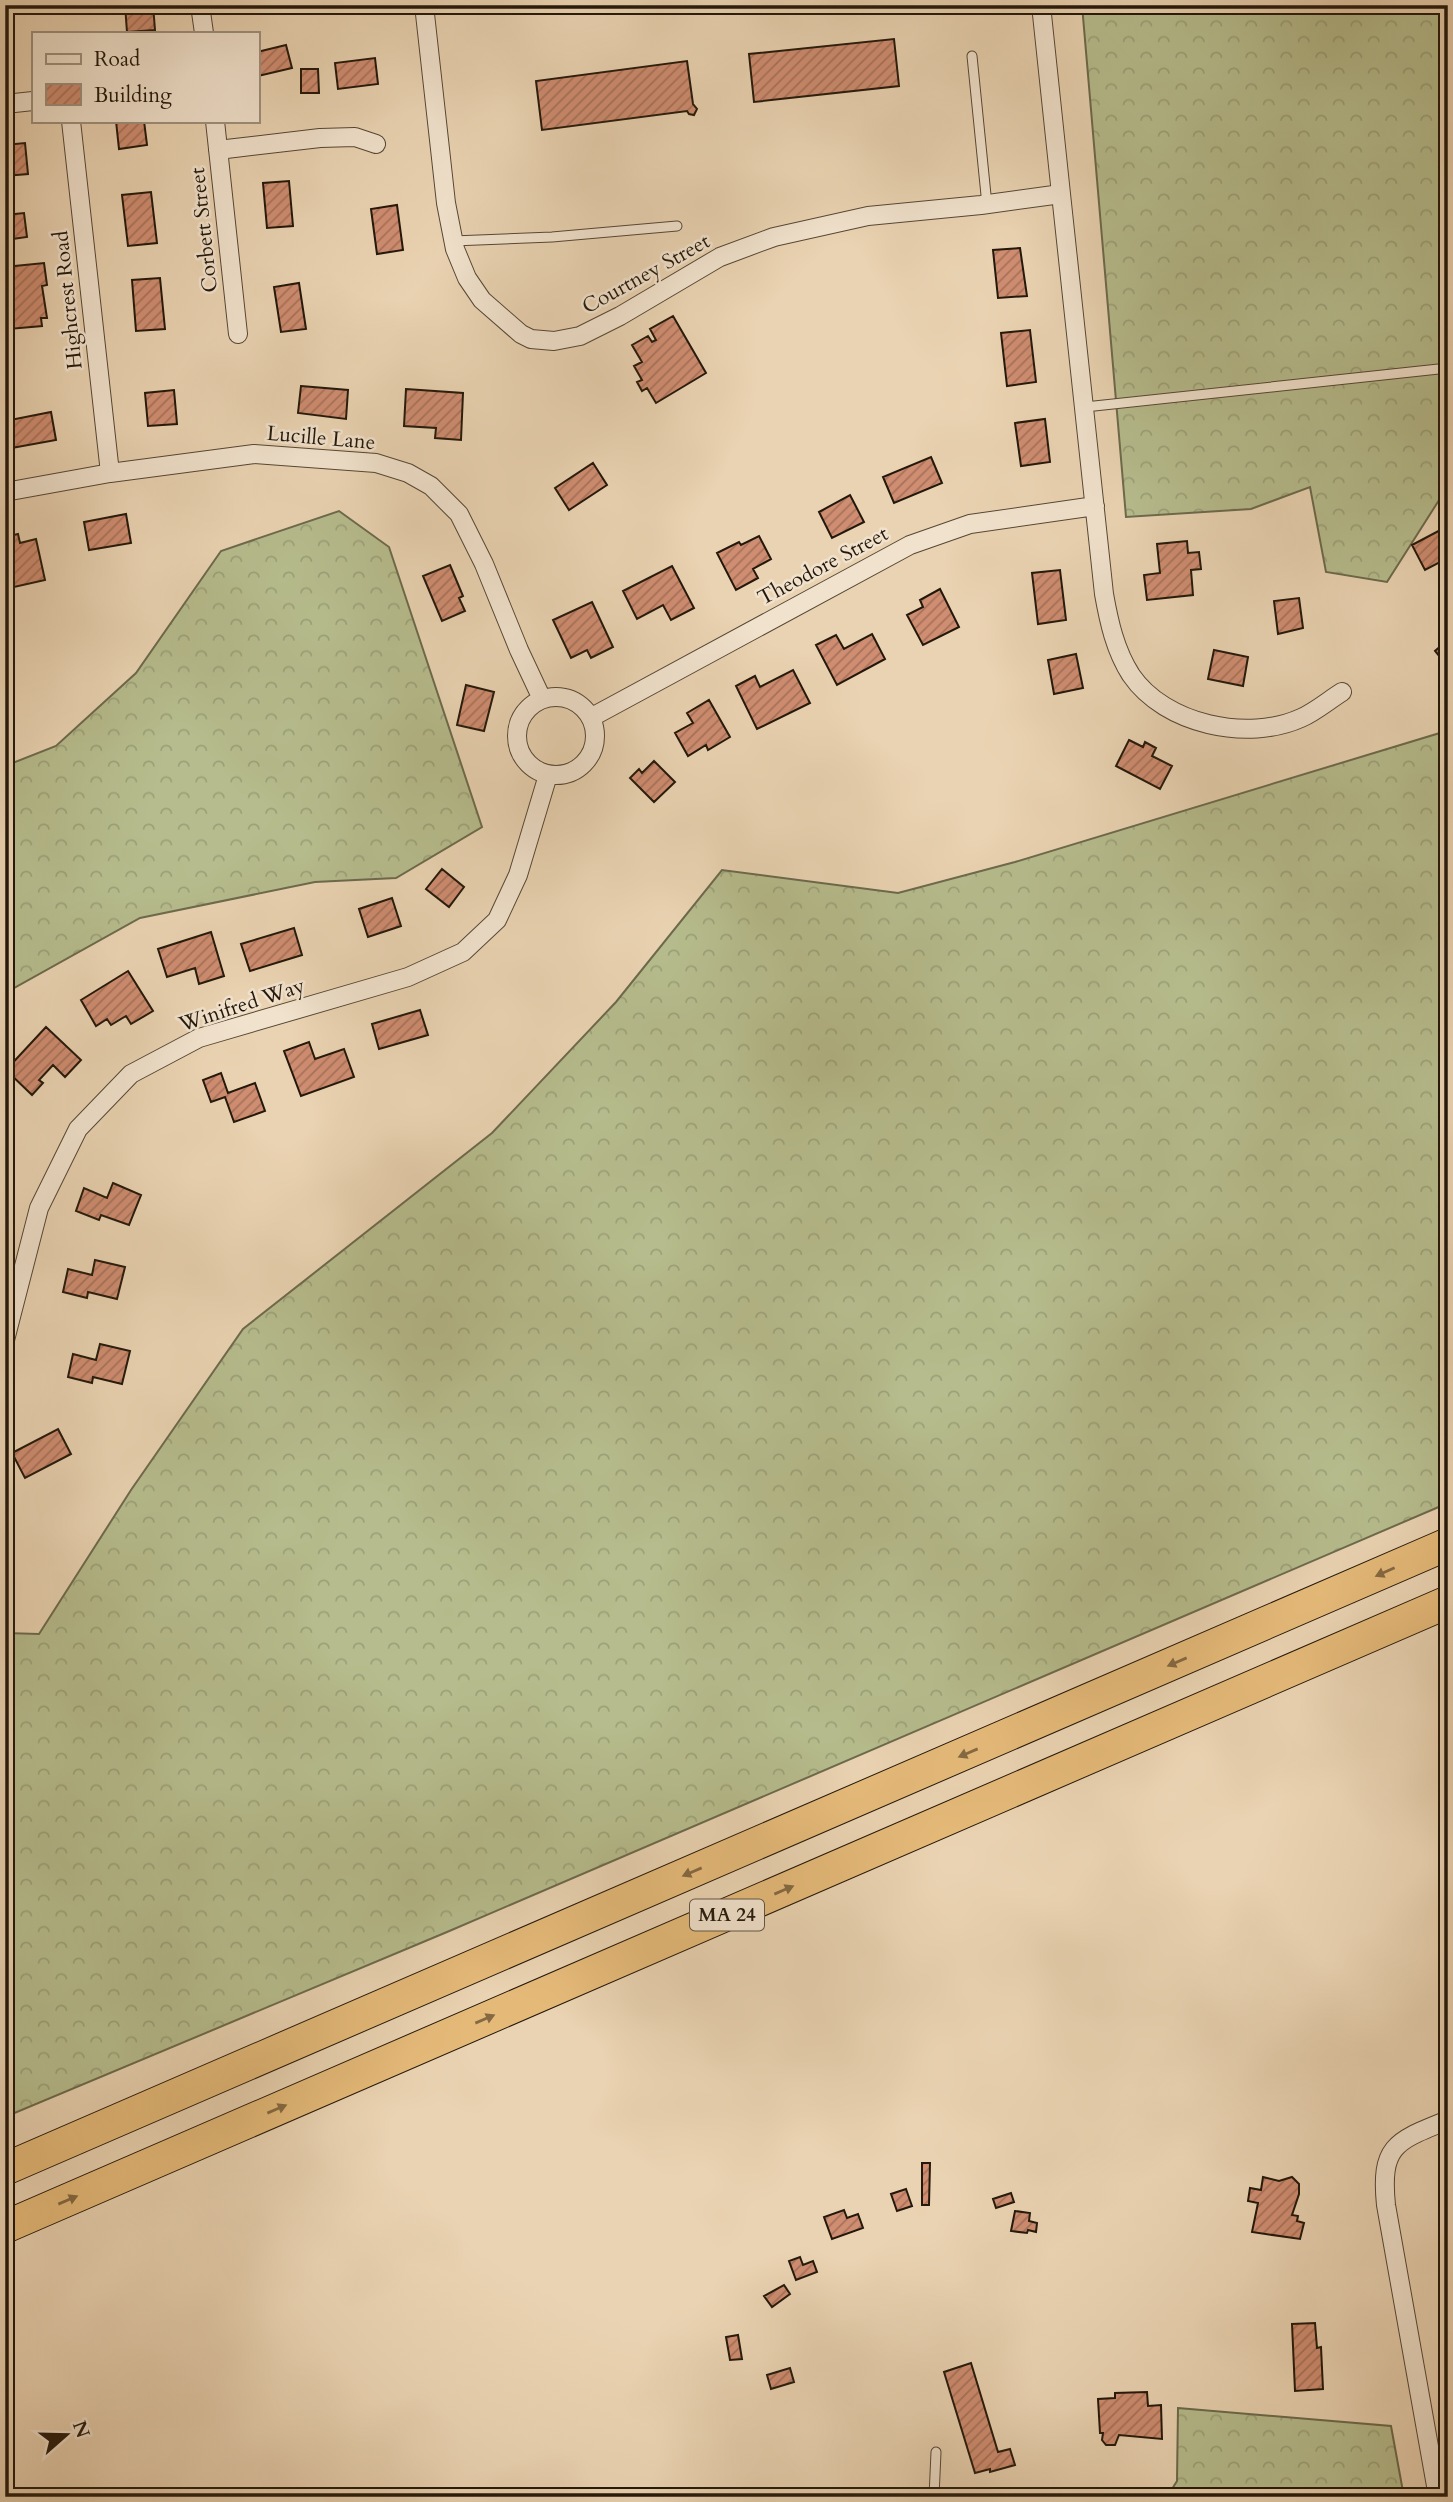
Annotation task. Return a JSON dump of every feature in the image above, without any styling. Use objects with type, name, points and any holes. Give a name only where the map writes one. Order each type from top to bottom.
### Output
[{"type":"highway","name":"MA 24","points":[[5,2169],[1448,1544]]},
{"type":"highway","name":"MA 24","points":[[5,2227],[1448,1602]]},
{"type":"street","points":[[200,5],[204,32]]},
{"type":"street","name":"Courtney Street","points":[[424,5],[446,203],[453,241],[467,278],[482,300],[521,334],[531,339],[554,341],[580,336],[607,324],[719,257],[754,243],[868,216],[987,205],[1061,194]]},
{"type":"street","points":[[1041,5],[1104,594],[1112,635],[1132,676],[1162,705],[1195,720],[1238,730],[1267,729],[1302,718],[1342,692]]},
{"type":"street","points":[[5,104],[32,100]]},
{"type":"street","name":"Highcrest Road","points":[[71,122],[110,473]]},
{"type":"street","name":"Corbett Street","points":[[215,122],[238,334]]},
{"type":"street","points":[[218,150],[320,138],[355,137],[376,144]]},
{"type":"street","name":"Lucille Lane","points":[[5,492],[110,473],[254,454],[376,464],[408,473],[431,486],[459,514],[484,564],[542,699]]},
{"type":"street","name":"Theodore Street","points":[[592,718],[910,545],[970,524],[1095,506]]},
{"type":"street","points":[[551,696],[570,699],[579,703],[592,718],[596,739],[588,760],[570,773],[548,775],[539,772],[524,758],[517,739],[520,719],[542,699],[551,696]]},
{"type":"street","name":"Winifred Way","points":[[5,1340],[38,1208],[78,1129],[131,1074],[199,1038],[408,977],[463,952],[497,920],[518,875],[548,775]]},
{"type":"street","points":[[1438,2497],[1384,2181],[1387,2162],[1395,2146],[1410,2135],[1448,2120]]},
{"type":"lane","points":[[972,55],[987,205]]},
{"type":"lane","points":[[453,241],[552,237],[677,226]]},
{"type":"lane","points":[[1085,407],[1448,368]]},
{"type":"lane","points":[[934,2497],[936,2452]]},
{"type":"green space","points":[[1082,5],[1448,5],[1448,486],[1387,582],[1326,572],[1310,487],[1251,509],[1126,517]]},
{"type":"green space","points":[[339,511],[389,547],[482,827],[396,878],[315,882],[140,918],[5,993],[5,766],[56,746],[136,673],[221,551]]},
{"type":"green space","points":[[1448,728],[1448,1503],[447,1932],[5,2117],[5,1633],[39,1634],[131,1490],[243,1329],[492,1133],[616,1002],[722,870],[898,893],[1015,862],[1443,732]]},
{"type":"green space","points":[[1178,2408],[1391,2426],[1404,2497],[1167,2497],[1177,2481]]},
{"type":"building","points":[[125,5],[153,5],[155,30],[127,32]]},
{"type":"building","points":[[894,39],[899,86],[754,102],[749,54]]},
{"type":"building","points":[[286,45],[292,68],[259,76],[259,52]]},
{"type":"building","points":[[375,58],[378,84],[338,89],[335,63]]},
{"type":"building","points":[[687,61],[693,104],[697,109],[694,115],[687,111],[542,130],[536,81]]},
{"type":"building","points":[[301,69],[318,69],[319,93],[301,93]]},
{"type":"building","points":[[116,122],[144,122],[147,145],[119,149]]},
{"type":"building","points":[[25,143],[28,174],[5,176],[5,145]]},
{"type":"building","points":[[289,181],[293,226],[267,228],[263,183]]},
{"type":"building","points":[[151,192],[157,243],[128,246],[122,195]]},
{"type":"building","points":[[397,205],[403,250],[377,254],[371,209]]},
{"type":"building","points":[[24,213],[27,237],[5,240],[5,215]]},
{"type":"building","points":[[1020,248],[1027,296],[998,298],[993,250]]},
{"type":"building","points":[[44,263],[47,285],[42,286],[47,318],[41,318],[42,326],[9,329],[5,267]]},
{"type":"building","points":[[160,278],[165,329],[136,331],[132,280]]},
{"type":"building","points":[[299,283],[306,329],[281,332],[274,287]]},
{"type":"building","points":[[673,316],[706,373],[656,403],[647,388],[642,391],[637,382],[642,380],[634,366],[642,362],[632,345],[648,336],[652,342],[656,340],[650,329]]},
{"type":"building","points":[[1030,330],[1036,382],[1007,386],[1001,333]]},
{"type":"building","points":[[301,386],[348,390],[346,419],[298,413]]},
{"type":"building","points":[[406,389],[463,393],[461,440],[435,438],[436,428],[404,426]]},
{"type":"building","points":[[174,390],[177,424],[148,426],[145,393]]},
{"type":"building","points":[[51,412],[56,440],[6,449],[5,421]]},
{"type":"building","points":[[1045,419],[1050,462],[1021,466],[1015,423]]},
{"type":"building","points":[[931,457],[942,483],[894,503],[883,477]]},
{"type":"building","points":[[593,463],[607,485],[569,510],[555,488]]},
{"type":"building","points":[[850,495],[864,522],[832,538],[819,512]]},
{"type":"building","points":[[126,514],[131,543],[89,550],[84,522]]},
{"type":"building","points":[[1448,526],[1448,558],[1425,570],[1412,545]]},
{"type":"building","points":[[18,534],[20,543],[36,539],[45,580],[5,589],[5,537]]},
{"type":"building","points":[[759,536],[771,559],[753,569],[758,578],[736,590],[717,553]]},
{"type":"building","points":[[1187,541],[1188,553],[1199,552],[1201,569],[1191,570],[1193,595],[1147,600],[1144,575],[1160,573],[1157,544]]},
{"type":"building","points":[[450,565],[463,596],[459,598],[465,611],[442,621],[423,576]]},
{"type":"building","points":[[672,566],[694,608],[671,620],[663,605],[637,619],[623,591]]},
{"type":"building","points":[[1060,570],[1066,620],[1038,624],[1032,573]]},
{"type":"building","points":[[940,589],[959,627],[923,645],[907,615],[923,607],[920,600]]},
{"type":"building","points":[[1299,598],[1303,628],[1278,634],[1274,601]]},
{"type":"building","points":[[592,602],[613,647],[591,658],[587,650],[571,658],[553,620]]},
{"type":"building","points":[[872,634],[885,659],[837,685],[816,645],[836,635],[844,649]]},
{"type":"building","points":[[1448,640],[1448,667],[1435,651]]},
{"type":"building","points":[[1214,650],[1248,657],[1243,686],[1208,679]]},
{"type":"building","points":[[1076,654],[1083,688],[1054,694],[1048,660]]},
{"type":"building","points":[[793,670],[810,703],[757,729],[736,686],[755,676],[760,687]]},
{"type":"building","points":[[466,685],[494,692],[484,731],[457,725]]},
{"type":"building","points":[[709,700],[730,737],[708,750],[706,745],[688,756],[675,733],[693,723],[687,713]]},
{"type":"building","points":[[1129,740],[1143,747],[1145,742],[1156,748],[1152,756],[1172,766],[1160,789],[1116,766]]},
{"type":"building","points":[[654,761],[675,782],[654,802],[630,778],[639,769],[642,773]]},
{"type":"building","points":[[442,869],[464,887],[449,907],[426,889]]},
{"type":"building","points":[[392,898],[401,926],[368,937],[359,909]]},
{"type":"building","points":[[294,928],[302,955],[250,971],[241,944]]},
{"type":"building","points":[[211,932],[224,976],[199,984],[195,968],[167,977],[158,949]]},
{"type":"building","points":[[128,971],[153,1011],[131,1024],[126,1016],[111,1025],[107,1019],[96,1026],[81,1000]]},
{"type":"building","points":[[420,1010],[428,1035],[379,1049],[372,1024]]},
{"type":"building","points":[[46,1027],[81,1060],[65,1077],[53,1065],[39,1080],[43,1083],[32,1095],[6,1070]]},
{"type":"building","points":[[309,1042],[315,1059],[344,1049],[354,1077],[301,1096],[284,1051]]},
{"type":"building","points":[[221,1073],[228,1093],[255,1083],[265,1111],[234,1122],[225,1097],[211,1102],[203,1080]]},
{"type":"building","points":[[5,1146],[13,1150],[5,1166]]},
{"type":"building","points":[[113,1183],[141,1195],[129,1225],[101,1215],[99,1220],[76,1211],[84,1188],[107,1198]]},
{"type":"building","points":[[95,1260],[125,1267],[117,1299],[88,1292],[87,1298],[63,1292],[68,1269],[92,1275]]},
{"type":"building","points":[[100,1344],[130,1351],[122,1384],[93,1377],[92,1383],[68,1377],[73,1354],[96,1360]]},
{"type":"building","points":[[58,1429],[71,1454],[25,1478],[12,1453]]},
{"type":"building","points":[[922,2163],[930,2163],[929,2205],[922,2205]]},
{"type":"building","points":[[1263,2177],[1279,2181],[1292,2177],[1299,2184],[1299,2194],[1292,2215],[1298,2216],[1297,2221],[1304,2223],[1300,2239],[1252,2232],[1258,2203],[1248,2201],[1250,2188],[1261,2190]]},
{"type":"building","points":[[906,2189],[912,2206],[897,2211],[891,2194]]},
{"type":"building","points":[[1011,2193],[1014,2202],[996,2208],[993,2199]]},
{"type":"building","points":[[844,2210],[847,2218],[858,2214],[863,2228],[832,2239],[824,2217]]},
{"type":"building","points":[[1015,2211],[1030,2213],[1029,2221],[1037,2223],[1036,2232],[1011,2231]]},
{"type":"building","points":[[800,2257],[803,2265],[813,2261],[817,2272],[796,2280],[789,2261]]},
{"type":"building","points":[[784,2285],[790,2294],[772,2307],[764,2296]]},
{"type":"building","points":[[1315,2323],[1317,2348],[1321,2347],[1323,2389],[1295,2391],[1292,2324]]},
{"type":"building","points":[[738,2335],[742,2359],[730,2360],[726,2337]]},
{"type":"building","points":[[971,2363],[998,2452],[1010,2449],[1015,2465],[975,2473],[944,2372]]},
{"type":"building","points":[[790,2368],[794,2382],[771,2389],[767,2375]]},
{"type":"building","points":[[1147,2392],[1148,2406],[1161,2405],[1162,2439],[1119,2435],[1115,2445],[1106,2445],[1102,2440],[1103,2433],[1100,2433],[1098,2399],[1115,2398],[1115,2393]]}]
